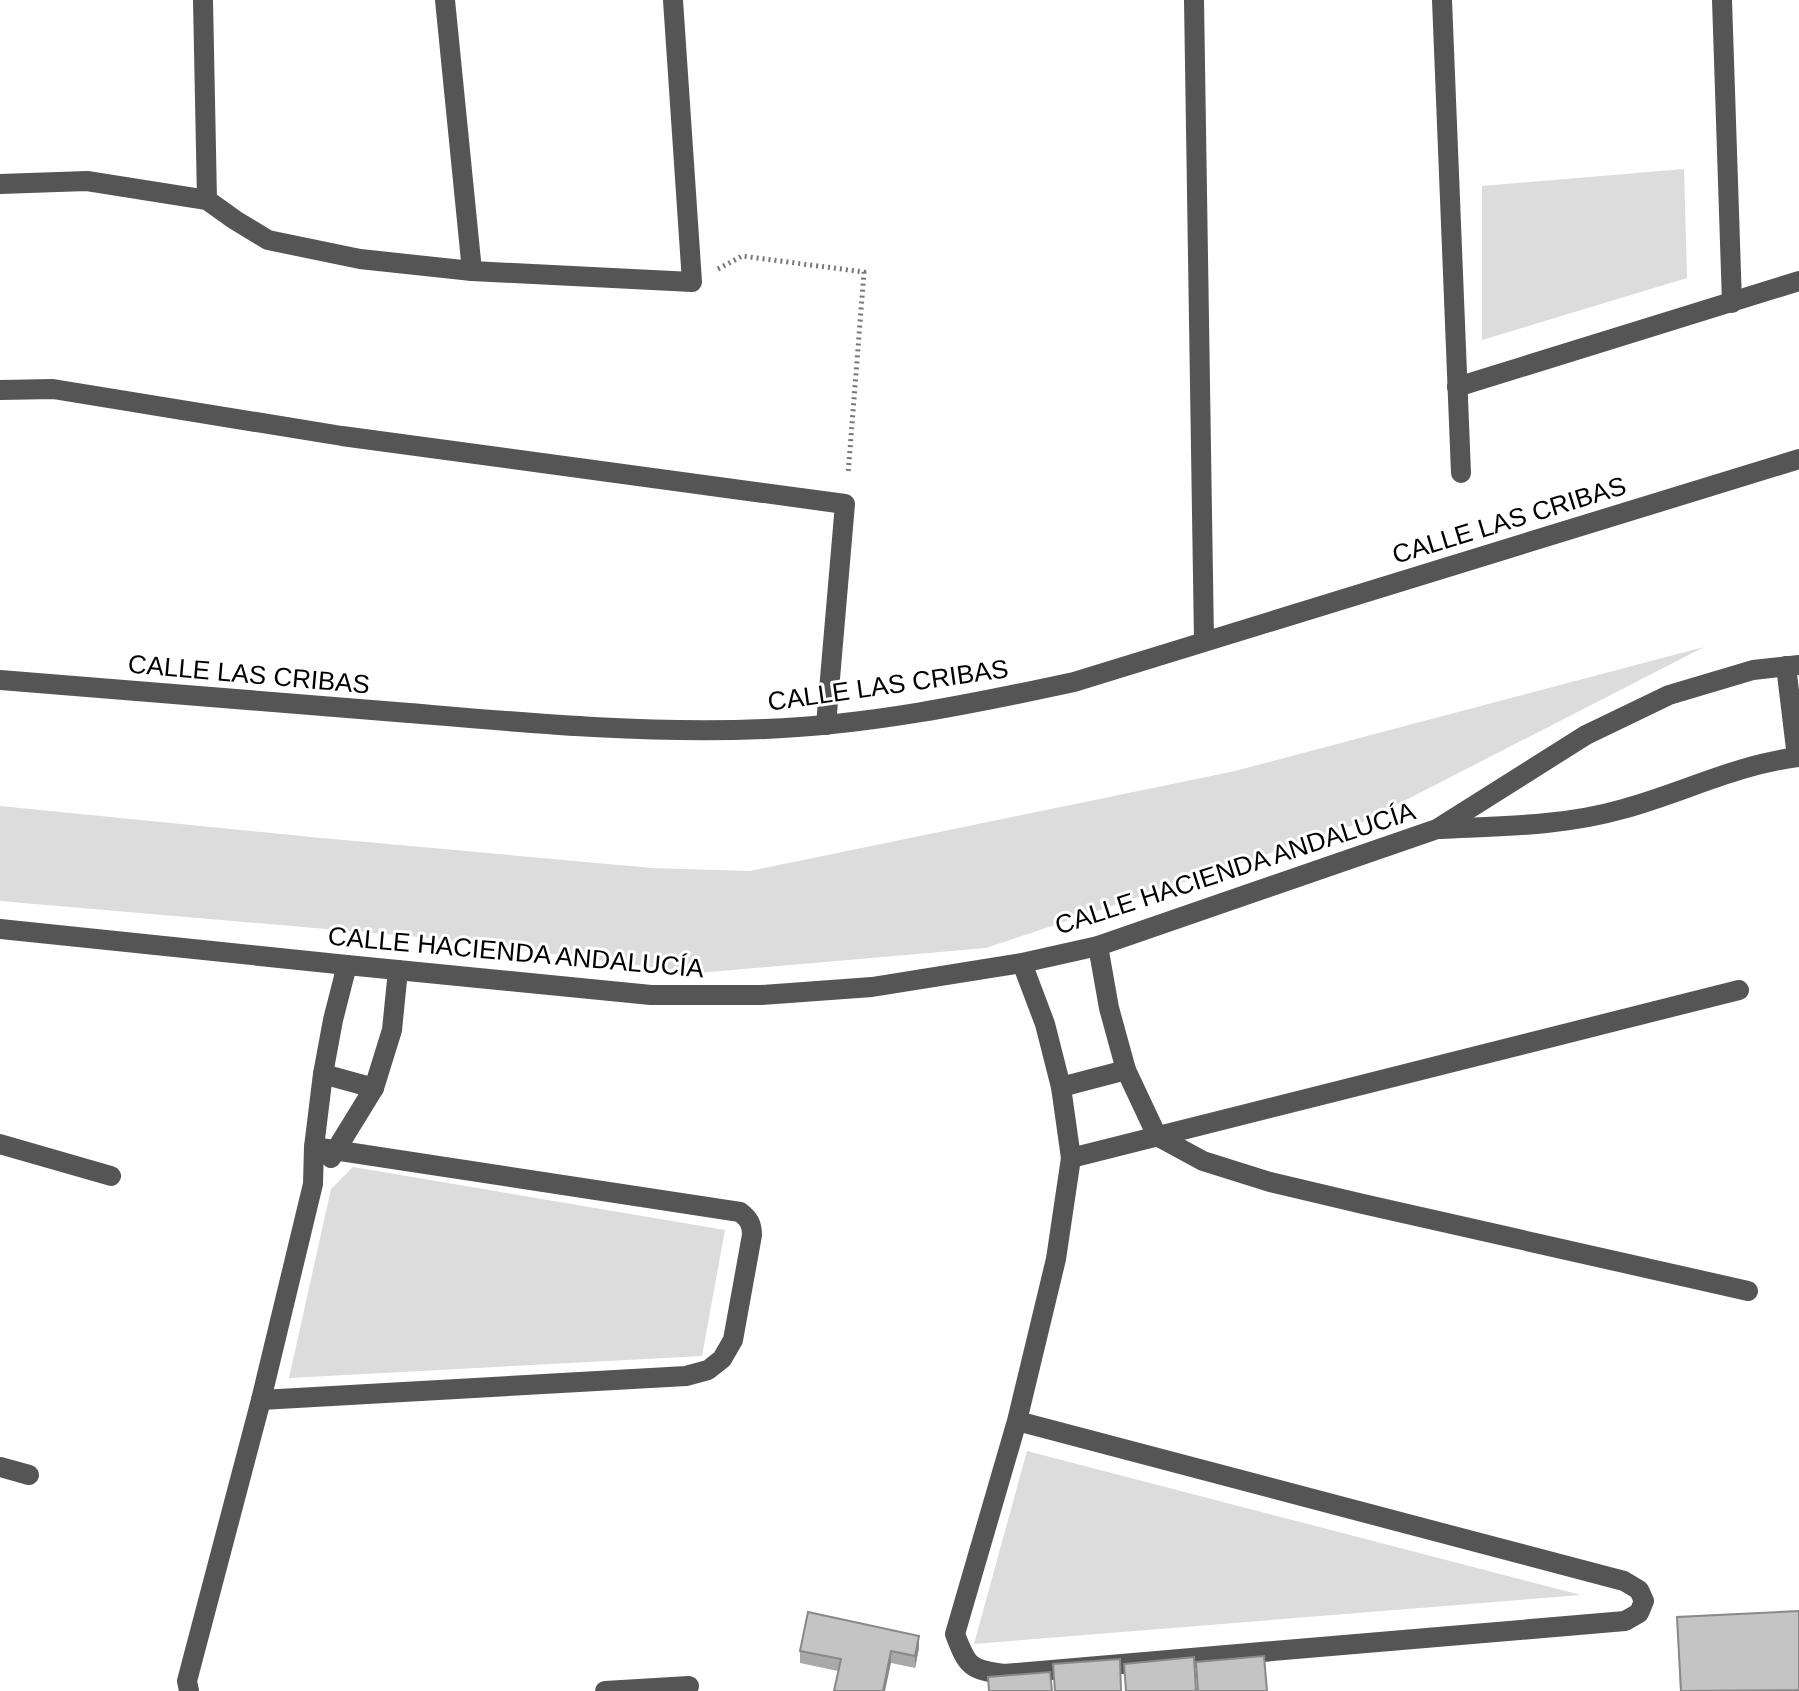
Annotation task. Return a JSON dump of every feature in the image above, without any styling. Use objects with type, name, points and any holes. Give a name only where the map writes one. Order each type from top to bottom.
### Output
[{"type":"street","points":[[203,0],[207,200]]},
{"type":"street","points":[[445,0],[472,271]]},
{"type":"street","points":[[0,184],[87,181],[207,200],[268,240],[360,259],[472,271],[692,282],[673,0]]},
{"type":"street","points":[[1194,0],[1204,641]]},
{"type":"street","points":[[1442,0],[1461,473]]},
{"type":"street","points":[[1722,0],[1732,303]]},
{"type":"street","points":[[1457,387],[1799,281]]},
{"type":"street","points":[[0,390],[53,389],[342,436],[845,504],[826,725]]},
{"type":"street","name":"CALLE LAS CRIBAS","points":[[0,680],[576,727],[687,731],[826,725],[956,708],[1060,685],[1799,459]]},
{"type":"street","points":[[1793,666],[1798,757]]},
{"type":"street","name":"CALLE HACIENDA ANDALUCÍA","points":[[0,929],[651,995],[761,995],[872,987],[1022,963],[1098,946],[1437,829],[1586,735],[1669,695],[1753,670],[1793,666]]},
{"type":"street","name":"CALLE HACIENDA ANDALUCÍA","points":[[1437,829],[1546,824],[1622,810],[1759,763],[1798,757]]},
{"type":"street","points":[[1098,946],[1109,1008],[1126,1070],[1157,1136],[1203,1161],[1270,1182],[1748,1291]]},
{"type":"street","points":[[1017,1421],[1624,1581],[1639,1590],[1644,1601],[1639,1613],[1625,1621],[1020,1673],[980,1671],[965,1659],[955,1634],[1017,1421],[1056,1259],[1071,1158],[1061,1087],[1045,1024],[1022,963]]},
{"type":"street","points":[[189,1691],[187,1681],[261,1400],[313,1184],[323,1074],[347,965]]},
{"type":"street","points":[[313,1184],[374,1088],[392,1030],[398,970]]},
{"type":"street","points":[[1071,1158],[1739,990]]},
{"type":"street","points":[[1061,1087],[1126,1070]]},
{"type":"street","points":[[323,1074],[374,1088]]},
{"type":"street","points":[[0,1144],[111,1176]]},
{"type":"street","points":[[261,1400],[686,1376],[708,1370],[722,1359],[733,1340],[752,1235],[748,1218],[740,1212],[314,1147]]},
{"type":"street","points":[[0,1467],[29,1475]]},
{"type":"street","points":[[605,1691],[689,1686]]},
{"type":"path","points":[[692,282],[742,256],[864,272],[845,504]]},
{"type":"shaded area","points":[[1684,169],[1687,278],[1482,340],[1482,186]]},
{"type":"shaded area","points":[[1704,647],[1363,822],[986,948],[697,973],[431,938],[0,901],[0,806],[652,868],[750,871],[1235,771]]},
{"type":"shaded area","points":[[353,1167],[725,1230],[702,1356],[289,1378],[331,1189]]},
{"type":"shaded area","points":[[1027,1451],[1581,1595],[974,1644]]},
{"type":"building","points":[[1799,1611],[1799,1690],[1681,1691],[1677,1617]]},
{"type":"building","points":[[808,1612],[919,1636],[915,1656],[891,1651],[883,1691],[834,1691],[841,1659],[800,1651]]},
{"type":"building","points":[[1264,1656],[1267,1691],[1198,1691],[1196,1662]]},
{"type":"building","points":[[1194,1657],[1196,1691],[1126,1691],[1124,1664]]},
{"type":"building","points":[[1120,1659],[1121,1691],[1055,1691],[1053,1664]]},
{"type":"building","points":[[1050,1672],[1052,1691],[989,1691],[988,1677]]}]
